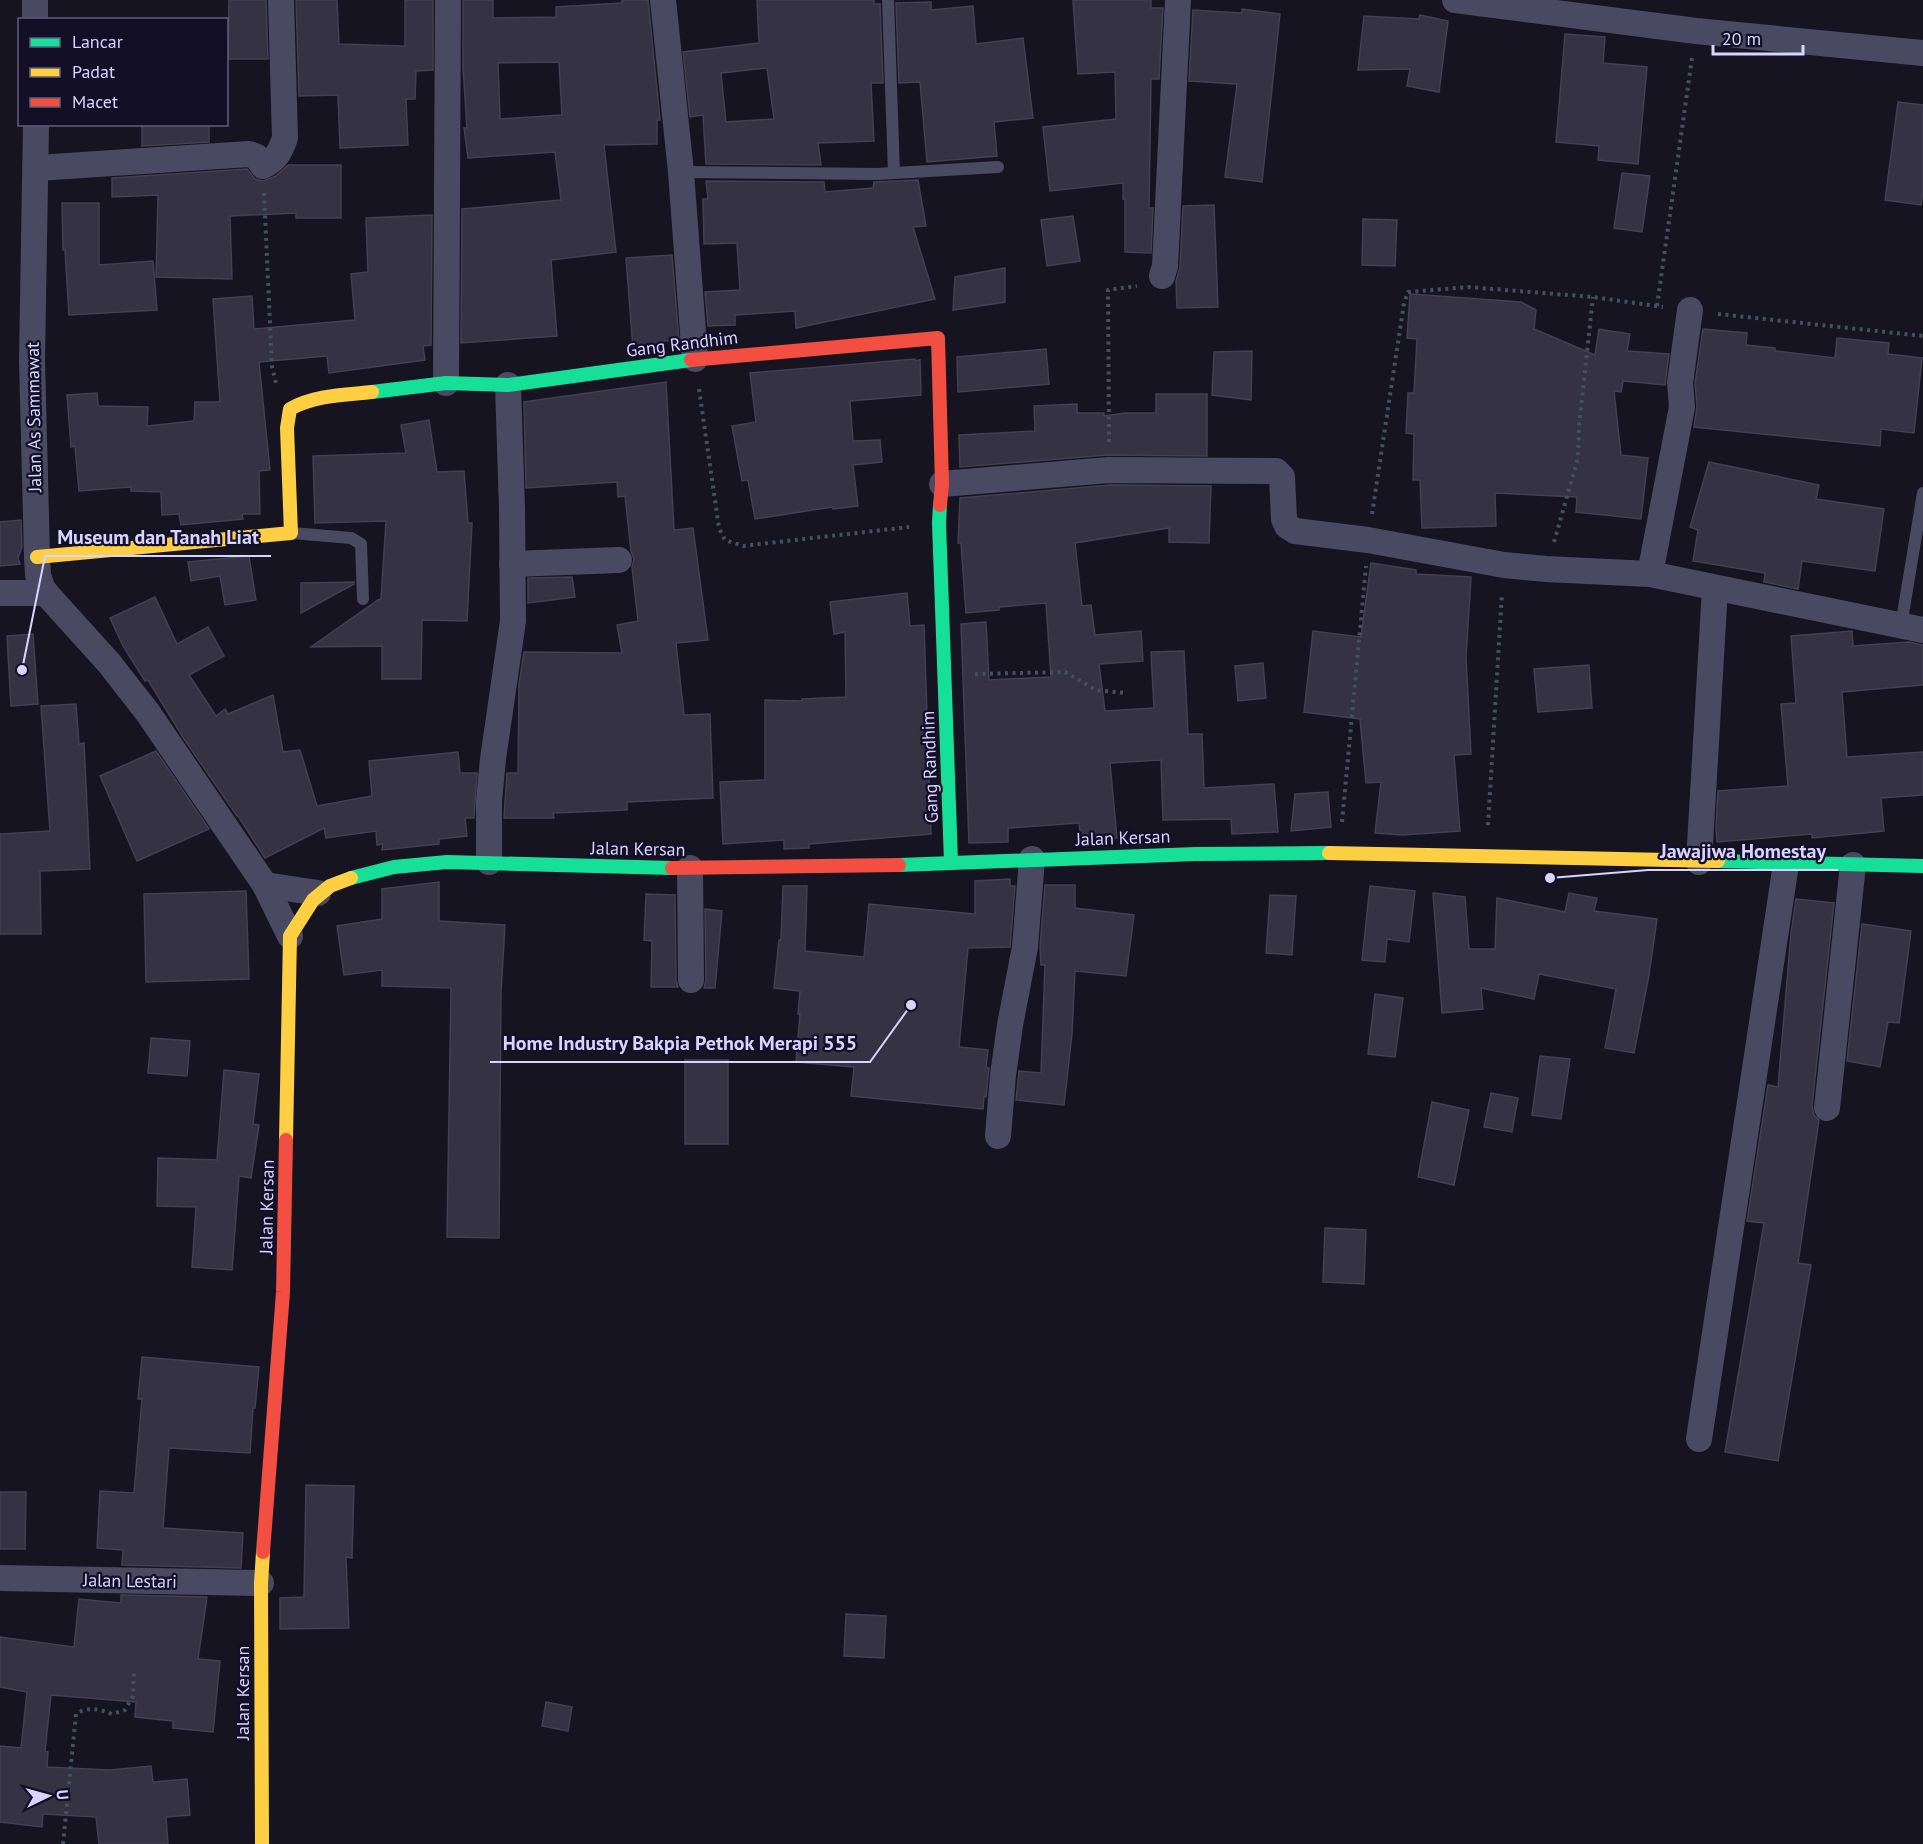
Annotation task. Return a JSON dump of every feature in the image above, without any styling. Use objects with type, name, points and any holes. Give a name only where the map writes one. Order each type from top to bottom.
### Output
[{"type":"street","points":[[35,0],[35,18]]},
{"type":"street","points":[[37,168],[249,154],[257,157],[263,166],[273,161],[280,152],[285,138],[281,0]]},
{"type":"street","points":[[446,383],[447,0]]},
{"type":"street","points":[[663,0],[681,172],[695,358]]},
{"type":"street","points":[[1162,276],[1165,266],[1178,0]]},
{"type":"street","points":[[1455,0],[1696,31],[1923,52]]},
{"type":"street","name":"Jalan As Sammawat","points":[[36,126],[32,360],[38,575],[43,590],[109,663],[148,713],[265,885],[290,936]]},
{"type":"street","points":[[1650,574],[1682,406],[1680,383],[1689,316]]},
{"type":"street","name":"Gang Randhim","points":[[290,410],[302,402],[316,398],[446,383],[508,385],[695,358],[938,338],[942,484],[939,523],[951,862]]},
{"type":"street","points":[[489,862],[489,801],[494,749],[513,621],[513,509],[508,385]]},
{"type":"street","points":[[37,556],[291,533],[287,428],[290,410]]},
{"type":"street","points":[[942,484],[1109,470],[1276,471],[1282,477],[1284,519],[1287,526],[1295,531],[1368,540],[1504,564],[1546,569],[1650,574],[1912,628]]},
{"type":"street","points":[[512,564],[619,560]]},
{"type":"street","points":[[1699,862],[1715,588]]},
{"type":"street","points":[[0,593],[46,593]]},
{"type":"street","name":"Jalan Kersan","points":[[262,1844],[261,1583],[283,1302],[290,936],[303,911],[318,893],[336,882],[375,871],[426,865],[489,862],[647,868],[774,868],[1160,854],[1315,853],[1923,866]]},
{"type":"street","points":[[998,1136],[1010,1025],[1025,947],[1032,859]]},
{"type":"street","points":[[1699,1439],[1786,864]]},
{"type":"street","points":[[1827,1108],[1853,865]]},
{"type":"street","points":[[690,868],[691,980]]},
{"type":"street","points":[[265,885],[318,893]]},
{"type":"street","name":"Jalan Lestari","points":[[0,1578],[261,1583]]},
{"type":"lane","points":[[888,0],[894,173]]},
{"type":"lane","points":[[681,172],[894,173],[998,167]]},
{"type":"lane","points":[[1912,628],[1923,493]]},
{"type":"lane","points":[[291,533],[351,538],[361,544],[363,599]]},
{"type":"path","points":[[1657,306],[1696,31]]},
{"type":"path","points":[[263,166],[272,367],[279,393],[290,410]]},
{"type":"path","points":[[1109,470],[1108,290],[1154,284],[1162,276]]},
{"type":"path","points":[[1546,569],[1578,458],[1579,426],[1593,297]]},
{"type":"path","points":[[695,358],[719,528],[725,540],[743,546],[939,523]]},
{"type":"path","points":[[1486,856],[1504,564]]},
{"type":"path","points":[[944,675],[1065,672],[1096,690],[1126,693]]},
{"type":"path","points":[[63,1844],[76,1714],[98,1708],[112,1714],[125,1710],[133,1696],[134,1672]]},
{"type":"building","points":[[229,0],[266,0],[268,59],[228,59]]},
{"type":"building","points":[[296,0],[337,0],[339,44],[405,46],[405,0],[433,0],[433,70],[416,71],[415,99],[406,99],[408,145],[340,148],[338,95],[299,96]]},
{"type":"building","points":[[463,0],[493,0],[493,18],[556,17],[556,7],[622,3],[622,0],[648,0],[660,120],[657,120],[657,144],[604,145],[616,252],[551,260],[557,336],[461,343],[462,209],[561,200],[555,152],[468,158],[464,128],[467,128],[463,68]],"holes":[[[559,62],[562,115],[500,119],[498,63]]]},
{"type":"building","points":[[757,0],[874,0],[874,4],[880,4],[883,83],[871,83],[874,141],[818,143],[821,165],[706,164],[703,115],[690,117],[683,52],[759,43]],"holes":[[[767,68],[774,119],[726,122],[721,73]]]},
{"type":"building","points":[[1073,0],[1151,0],[1151,8],[1163,8],[1159,79],[1151,79],[1149,208],[1153,208],[1151,253],[1125,252],[1123,183],[1050,191],[1043,127],[1116,119],[1115,72],[1078,74]]},
{"type":"building","points":[[931,2],[931,10],[973,6],[976,44],[1023,38],[1033,118],[994,122],[997,156],[927,162],[920,82],[899,83],[896,3]]},
{"type":"building","points":[[1242,9],[1280,14],[1262,182],[1225,177],[1237,84],[1189,81],[1193,10],[1242,13]]},
{"type":"building","points":[[1420,15],[1448,21],[1439,92],[1407,86],[1410,69],[1358,70],[1364,16],[1419,19]]},
{"type":"building","points":[[1565,34],[1605,37],[1603,63],[1647,67],[1638,164],[1598,160],[1599,146],[1556,142]]},
{"type":"building","points":[[1898,102],[1923,105],[1921,205],[1885,200]]},
{"type":"building","points":[[142,126],[209,126],[209,142],[142,146]]},
{"type":"building","points":[[288,165],[341,165],[341,218],[296,218],[296,213],[230,216],[232,279],[156,277],[158,195],[112,197],[112,178],[247,169],[255,179],[263,181],[276,176]]},
{"type":"building","points":[[1622,173],[1650,176],[1642,232],[1614,228]]},
{"type":"building","points":[[918,180],[926,226],[913,227],[935,299],[796,328],[795,311],[735,315],[735,325],[708,326],[705,292],[740,290],[737,243],[704,244],[703,199],[708,199],[706,181],[824,182],[825,192],[873,188],[874,182]]},
{"type":"building","points":[[62,203],[99,203],[99,265],[153,261],[157,310],[69,315],[65,250],[63,250]]},
{"type":"building","points":[[1214,205],[1218,307],[1177,308],[1176,281],[1180,267],[1183,206]]},
{"type":"building","points":[[432,215],[431,345],[423,346],[425,360],[329,373],[327,356],[259,362],[270,470],[259,471],[260,514],[242,514],[243,519],[181,525],[179,514],[162,515],[161,492],[131,491],[131,487],[79,491],[75,446],[71,447],[67,395],[97,393],[98,406],[148,407],[147,426],[194,421],[195,402],[220,402],[213,299],[252,296],[254,329],[355,320],[351,274],[368,272],[366,218]]},
{"type":"building","points":[[1073,216],[1080,261],[1047,266],[1041,220]]},
{"type":"building","points":[[1363,219],[1397,220],[1395,266],[1362,265]]},
{"type":"building","points":[[672,255],[679,340],[664,341],[664,344],[633,349],[626,258]]},
{"type":"building","points":[[1005,268],[1005,302],[953,310],[955,277]]},
{"type":"building","points":[[1410,294],[1521,302],[1536,310],[1534,329],[1595,355],[1599,329],[1630,334],[1627,351],[1669,354],[1665,385],[1623,381],[1621,392],[1614,391],[1621,455],[1648,458],[1641,519],[1576,512],[1577,497],[1495,493],[1496,526],[1422,528],[1420,480],[1413,480],[1414,434],[1406,433],[1408,393],[1414,393],[1417,339],[1407,338]]},
{"type":"building","points":[[1703,329],[1747,333],[1746,345],[1775,348],[1775,351],[1835,358],[1837,338],[1889,343],[1888,354],[1922,358],[1914,433],[1881,429],[1880,446],[1694,427],[1697,406],[1695,383]]},
{"type":"building","points":[[1046,349],[1049,384],[958,392],[957,357]]},
{"type":"building","points":[[1252,351],[1251,400],[1212,395],[1214,352]]},
{"type":"building","points":[[915,359],[915,361],[920,360],[921,395],[850,401],[853,441],[880,440],[882,462],[853,465],[858,506],[833,509],[832,507],[755,519],[748,480],[742,481],[732,426],[756,422],[750,373]]},
{"type":"building","points":[[666,382],[674,530],[693,528],[708,640],[676,643],[684,715],[710,714],[713,798],[627,802],[627,810],[553,813],[554,818],[504,818],[507,773],[518,773],[519,684],[524,652],[622,653],[617,625],[638,621],[632,567],[634,559],[631,551],[625,496],[618,497],[617,482],[526,488],[524,402]]},
{"type":"building","points":[[1156,394],[1207,394],[1207,456],[1108,455],[960,467],[959,435],[1035,431],[1034,406],[1077,404],[1077,413],[1104,413],[1104,416],[1156,413]]},
{"type":"building","points":[[429,420],[437,472],[464,471],[468,523],[472,523],[467,621],[422,620],[421,679],[382,679],[382,646],[311,647],[381,599],[386,521],[315,523],[313,456],[406,453],[401,425]]},
{"type":"building","points":[[1709,462],[1819,485],[1816,499],[1884,509],[1875,571],[1802,561],[1798,589],[1764,582],[1765,573],[1693,561],[1698,530],[1690,527]]},
{"type":"building","points":[[1110,485],[1211,486],[1209,543],[1169,542],[1169,528],[1075,543],[1082,606],[1091,605],[1095,635],[1141,631],[1143,661],[1099,664],[1105,711],[1154,708],[1151,652],[1184,651],[1188,734],[1202,734],[1204,788],[1274,784],[1278,832],[1232,834],[1231,819],[1163,820],[1161,760],[1110,763],[1117,838],[1081,839],[1079,823],[1008,828],[1008,842],[969,843],[961,624],[986,622],[989,680],[1051,677],[1046,603],[999,607],[999,610],[966,613],[961,543],[958,543],[960,498]]},
{"type":"building","points":[[21,520],[22,547],[18,558],[20,564],[0,566],[0,522]]},
{"type":"building","points":[[249,556],[256,600],[225,605],[220,576],[191,581],[188,562]]},
{"type":"building","points":[[1371,563],[1416,570],[1416,574],[1471,577],[1466,657],[1471,754],[1454,755],[1460,831],[1403,835],[1375,833],[1381,782],[1366,783],[1360,719],[1304,712],[1313,631],[1361,637]]},
{"type":"building","points":[[572,577],[575,597],[528,603],[528,578]]},
{"type":"building","points":[[354,582],[354,584],[301,613],[301,583]]},
{"type":"building","points":[[907,593],[910,626],[924,625],[931,834],[809,844],[809,848],[784,849],[784,840],[723,844],[720,782],[765,780],[765,700],[802,701],[802,699],[846,697],[845,632],[834,634],[830,602]]},
{"type":"building","points":[[155,597],[177,644],[208,627],[224,656],[189,675],[216,716],[225,709],[228,714],[273,695],[283,752],[300,750],[317,806],[372,796],[369,761],[458,752],[460,773],[477,773],[474,818],[465,818],[467,836],[439,839],[439,844],[382,850],[383,844],[377,845],[376,831],[326,838],[324,828],[265,858],[184,739],[148,680],[145,681],[123,646],[110,618]]},
{"type":"building","points":[[1852,631],[1853,646],[1909,642],[1923,645],[1923,685],[1842,692],[1847,757],[1923,752],[1923,795],[1881,798],[1884,831],[1812,838],[1812,834],[1717,842],[1718,791],[1788,786],[1781,704],[1796,703],[1791,636]]},
{"type":"building","points":[[33,634],[38,704],[11,706],[7,636]]},
{"type":"building","points":[[1263,663],[1266,698],[1238,701],[1235,666]]},
{"type":"building","points":[[1589,665],[1592,708],[1538,712],[1534,669]]},
{"type":"building","points":[[76,704],[79,744],[84,743],[90,869],[40,871],[41,934],[0,934],[0,834],[50,831],[41,706]]},
{"type":"building","points":[[156,751],[209,829],[137,861],[100,776]]},
{"type":"building","points":[[1328,792],[1331,827],[1291,831],[1295,794]]},
{"type":"building","points":[[1010,879],[1010,886],[1015,886],[1010,947],[968,948],[959,1047],[988,1050],[986,1068],[989,1068],[983,1109],[851,1096],[854,1067],[796,1062],[800,991],[774,988],[779,940],[781,940],[783,886],[807,886],[805,951],[864,957],[869,904],[975,914],[975,881]]},
{"type":"building","points":[[439,882],[439,921],[505,925],[501,992],[499,1238],[447,1237],[451,988],[382,986],[382,970],[344,975],[337,926],[382,919],[382,889]]},
{"type":"building","points":[[1045,885],[1075,885],[1075,908],[1134,915],[1126,976],[1075,971],[1072,1034],[1064,1105],[1016,1100],[1019,1071],[1041,1073],[1045,965],[1041,965],[1040,947]]},
{"type":"building","points":[[1370,886],[1415,891],[1409,942],[1387,939],[1385,962],[1362,960]]},
{"type":"building","points":[[246,891],[249,979],[146,982],[144,894]]},
{"type":"building","points":[[1433,893],[1465,897],[1469,949],[1495,949],[1497,898],[1565,912],[1569,893],[1597,898],[1594,911],[1657,919],[1634,1053],[1605,1048],[1616,989],[1539,974],[1534,999],[1481,988],[1483,1009],[1442,1013]]},
{"type":"building","points":[[646,894],[675,895],[678,987],[651,987],[652,941],[644,940]]},
{"type":"building","points":[[1270,895],[1296,896],[1292,955],[1266,953]]},
{"type":"building","points":[[1796,899],[1834,903],[1812,1106],[1814,1115],[1819,1120],[1798,1263],[1811,1265],[1778,1461],[1725,1452],[1764,1223],[1747,1221],[1768,1085],[1778,1087]]},
{"type":"building","points":[[705,909],[722,911],[715,988],[704,988],[706,980]]},
{"type":"building","points":[[1862,924],[1911,931],[1899,1023],[1888,1022],[1880,1067],[1847,1061]]},
{"type":"building","points":[[1375,994],[1403,998],[1395,1057],[1368,1054]]},
{"type":"building","points":[[151,1038],[190,1041],[187,1076],[148,1073]]},
{"type":"building","points":[[1540,1056],[1570,1059],[1561,1119],[1532,1115]]},
{"type":"building","points":[[685,1060],[728,1060],[728,1144],[685,1144]]},
{"type":"building","points":[[224,1070],[259,1074],[253,1124],[259,1125],[251,1178],[239,1176],[232,1270],[192,1267],[196,1207],[157,1206],[158,1158],[217,1160]]},
{"type":"building","points":[[1491,1093],[1518,1098],[1512,1132],[1484,1127]]},
{"type":"building","points":[[1432,1102],[1469,1110],[1454,1185],[1418,1177]]},
{"type":"building","points":[[1325,1228],[1366,1230],[1364,1284],[1323,1282]]},
{"type":"building","points":[[142,1357],[259,1367],[250,1453],[169,1448],[163,1528],[243,1533],[241,1568],[122,1565],[123,1550],[97,1548],[100,1491],[134,1493],[142,1399],[138,1399]]},
{"type":"building","points":[[306,1485],[354,1486],[352,1558],[346,1557],[349,1628],[280,1629],[280,1598],[304,1597]]},
{"type":"building","points":[[0,1492],[26,1492],[25,1549],[0,1549]]},
{"type":"building","points":[[121,1595],[207,1597],[198,1659],[220,1661],[213,1732],[173,1728],[173,1721],[135,1717],[136,1702],[51,1695],[45,1751],[48,1752],[47,1767],[110,1770],[151,1766],[153,1782],[187,1779],[190,1815],[166,1817],[168,1844],[99,1844],[96,1817],[43,1814],[42,1827],[0,1822],[0,1746],[21,1748],[27,1692],[0,1687],[0,1637],[74,1647],[79,1599],[121,1603]]},
{"type":"building","points":[[846,1614],[886,1616],[884,1658],[844,1656]]},
{"type":"building","points":[[546,1702],[572,1707],[568,1731],[542,1726]]},
{"type":"traffic: fast","points":[[372,392],[446,383],[508,385],[691,360]]},
{"type":"traffic: fast","points":[[940,505],[951,862]]},
{"type":"traffic: fast","points":[[899,865],[1196,854],[1329,853]]},
{"type":"traffic: fast","points":[[1718,861],[1923,866]]},
{"type":"traffic: fast","points":[[351,878],[394,867],[447,862],[672,868]]},
{"type":"traffic: slow","points":[[37,557],[291,533],[287,428],[290,409],[320,398],[372,392]]},
{"type":"traffic: slow","points":[[1329,853],[1718,861]]},
{"type":"traffic: slow","points":[[286,1140],[290,936],[313,900],[330,886],[351,878]]},
{"type":"traffic: slow","points":[[262,1844],[261,1583],[263,1552]]},
{"type":"traffic: jam","points":[[691,360],[938,338],[942,484],[940,505]]},
{"type":"traffic: jam","points":[[672,868],[899,865]]},
{"type":"traffic: jam","points":[[263,1552],[283,1292],[286,1140]]},
{"type":"place","name":"Museum dan Tanah Liat","points":[[22,670]]},
{"type":"place","name":"Jawajiwa Homestay","points":[[1550,878]]},
{"type":"place","name":"Home Industry Bakpia Pethok Merapi 555","points":[[911,1005]]}]
